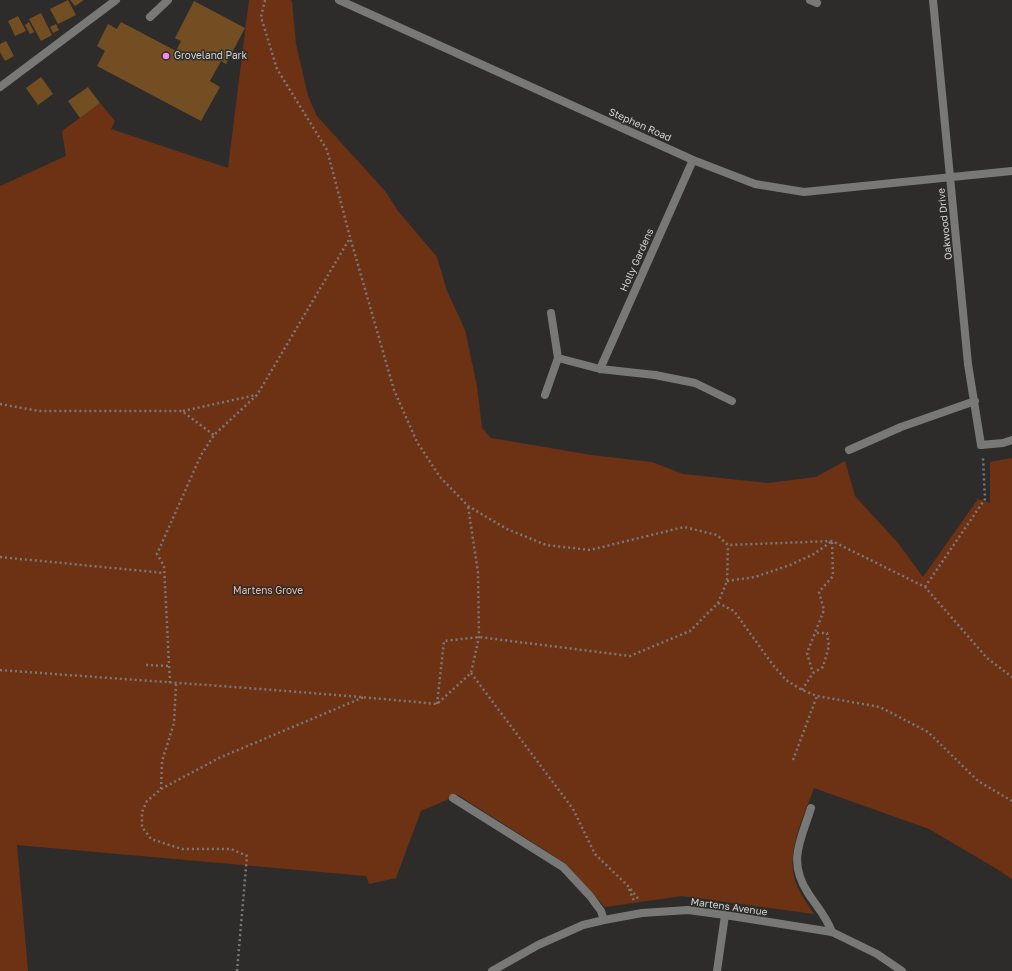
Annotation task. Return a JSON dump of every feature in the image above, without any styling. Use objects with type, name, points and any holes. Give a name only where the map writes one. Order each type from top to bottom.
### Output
[{"type":"street","points":[[0,88],[116,0]]},
{"type":"street","points":[[150,17],[168,0]]},
{"type":"street","name":"Stephen Road","points":[[339,0],[693,160],[756,184],[804,192],[1012,171]]},
{"type":"street","name":"Oakwood Drive","points":[[933,0],[968,364],[981,445]]},
{"type":"street","name":"Holly Gardens","points":[[600,369],[693,160]]},
{"type":"street","points":[[545,395],[558,358],[551,313]]},
{"type":"street","points":[[558,358],[600,369],[655,375],[695,383],[732,401]]},
{"type":"street","points":[[850,450],[901,427],[975,401]]},
{"type":"street","points":[[981,445],[1003,443],[1012,440]]},
{"type":"street","points":[[453,798],[563,867],[590,896],[601,912],[604,920]]},
{"type":"street","points":[[811,808],[796,854],[798,874],[807,892],[827,920],[832,932]]},
{"type":"street","name":"Martens Avenue","points":[[492,971],[538,945],[584,925],[642,913],[688,910],[832,932],[877,954],[902,971]]},
{"type":"street","points":[[717,971],[724,915]]},
{"type":"path","points":[[265,0],[261,17],[277,69],[327,150],[350,238],[394,390],[418,442],[440,477],[468,506],[507,529],[546,545],[590,550],[684,527],[717,535],[728,545],[832,541],[925,587],[987,658],[1012,677]]},
{"type":"path","points":[[170,683],[164,566],[157,554],[201,456],[214,435],[257,395],[350,238]]},
{"type":"path","points":[[0,404],[40,411],[182,411],[257,395]]},
{"type":"path","points":[[182,411],[214,435]]},
{"type":"path","points":[[925,587],[985,499],[981,445]]},
{"type":"path","points":[[0,670],[170,683],[231,686],[437,704],[471,673],[479,637],[478,573],[468,506]]},
{"type":"path","points":[[726,582],[754,577],[790,564],[814,554],[832,541]]},
{"type":"path","points":[[813,673],[807,653],[824,610],[818,592],[833,576],[832,541]]},
{"type":"path","points":[[437,704],[444,641],[479,637],[630,656],[690,631],[718,603],[726,582],[728,545]]},
{"type":"path","points":[[0,557],[164,573]]},
{"type":"path","points":[[718,603],[734,611],[773,665],[786,680],[802,690],[817,696],[880,706],[928,732],[978,781],[1012,801]]},
{"type":"path","points":[[802,690],[813,673],[823,667],[829,646],[827,633],[814,633]]},
{"type":"path","points":[[146,665],[169,666]]},
{"type":"path","points":[[471,673],[573,808],[596,854],[628,886]]},
{"type":"path","points":[[161,790],[162,761],[174,723],[176,683]]},
{"type":"path","points":[[793,760],[817,696]]},
{"type":"path","points":[[237,971],[247,856],[232,849],[182,848],[151,839],[142,827],[142,812],[147,801],[161,790],[219,758],[364,697]]},
{"type":"green space","name":"Martens Grove","points":[[249,0],[292,1],[296,44],[308,96],[317,116],[385,191],[398,211],[437,257],[447,291],[465,330],[477,386],[482,428],[491,438],[591,455],[652,462],[683,474],[768,483],[816,477],[845,461],[855,496],[898,543],[923,577],[978,499],[990,503],[990,462],[1012,458],[1012,879],[929,829],[814,788],[796,838],[793,863],[794,876],[798,888],[814,914],[682,896],[605,907],[565,863],[458,795],[421,811],[396,878],[369,884],[366,876],[17,845],[28,971],[0,971],[0,186],[66,156],[62,131],[100,103],[115,121],[111,129],[228,168]]},
{"type":"building","points":[[68,0],[76,15],[58,24],[50,9]]},
{"type":"building","points":[[70,0],[84,0],[75,6]]},
{"type":"building","name":"Groveland Park","points":[[194,1],[245,28],[226,64],[221,61],[210,81],[220,87],[201,121],[97,66],[105,51],[97,46],[108,24],[117,29],[121,22],[176,51],[181,41],[175,38]]},
{"type":"building","points":[[41,13],[52,35],[41,41],[29,19]]},
{"type":"building","points":[[18,16],[26,31],[15,36],[8,21]]},
{"type":"building","points":[[29,22],[34,32],[30,34],[25,25]]},
{"type":"building","points":[[56,24],[59,30],[53,33],[50,27]]},
{"type":"building","points":[[6,41],[14,56],[5,61],[0,52],[0,44]]},
{"type":"building","points":[[41,77],[53,94],[38,105],[26,88]]},
{"type":"building","points":[[88,87],[100,103],[80,118],[68,101]]},
{"type":"place","name":"Groveland Park","points":[[166,56]]}]
